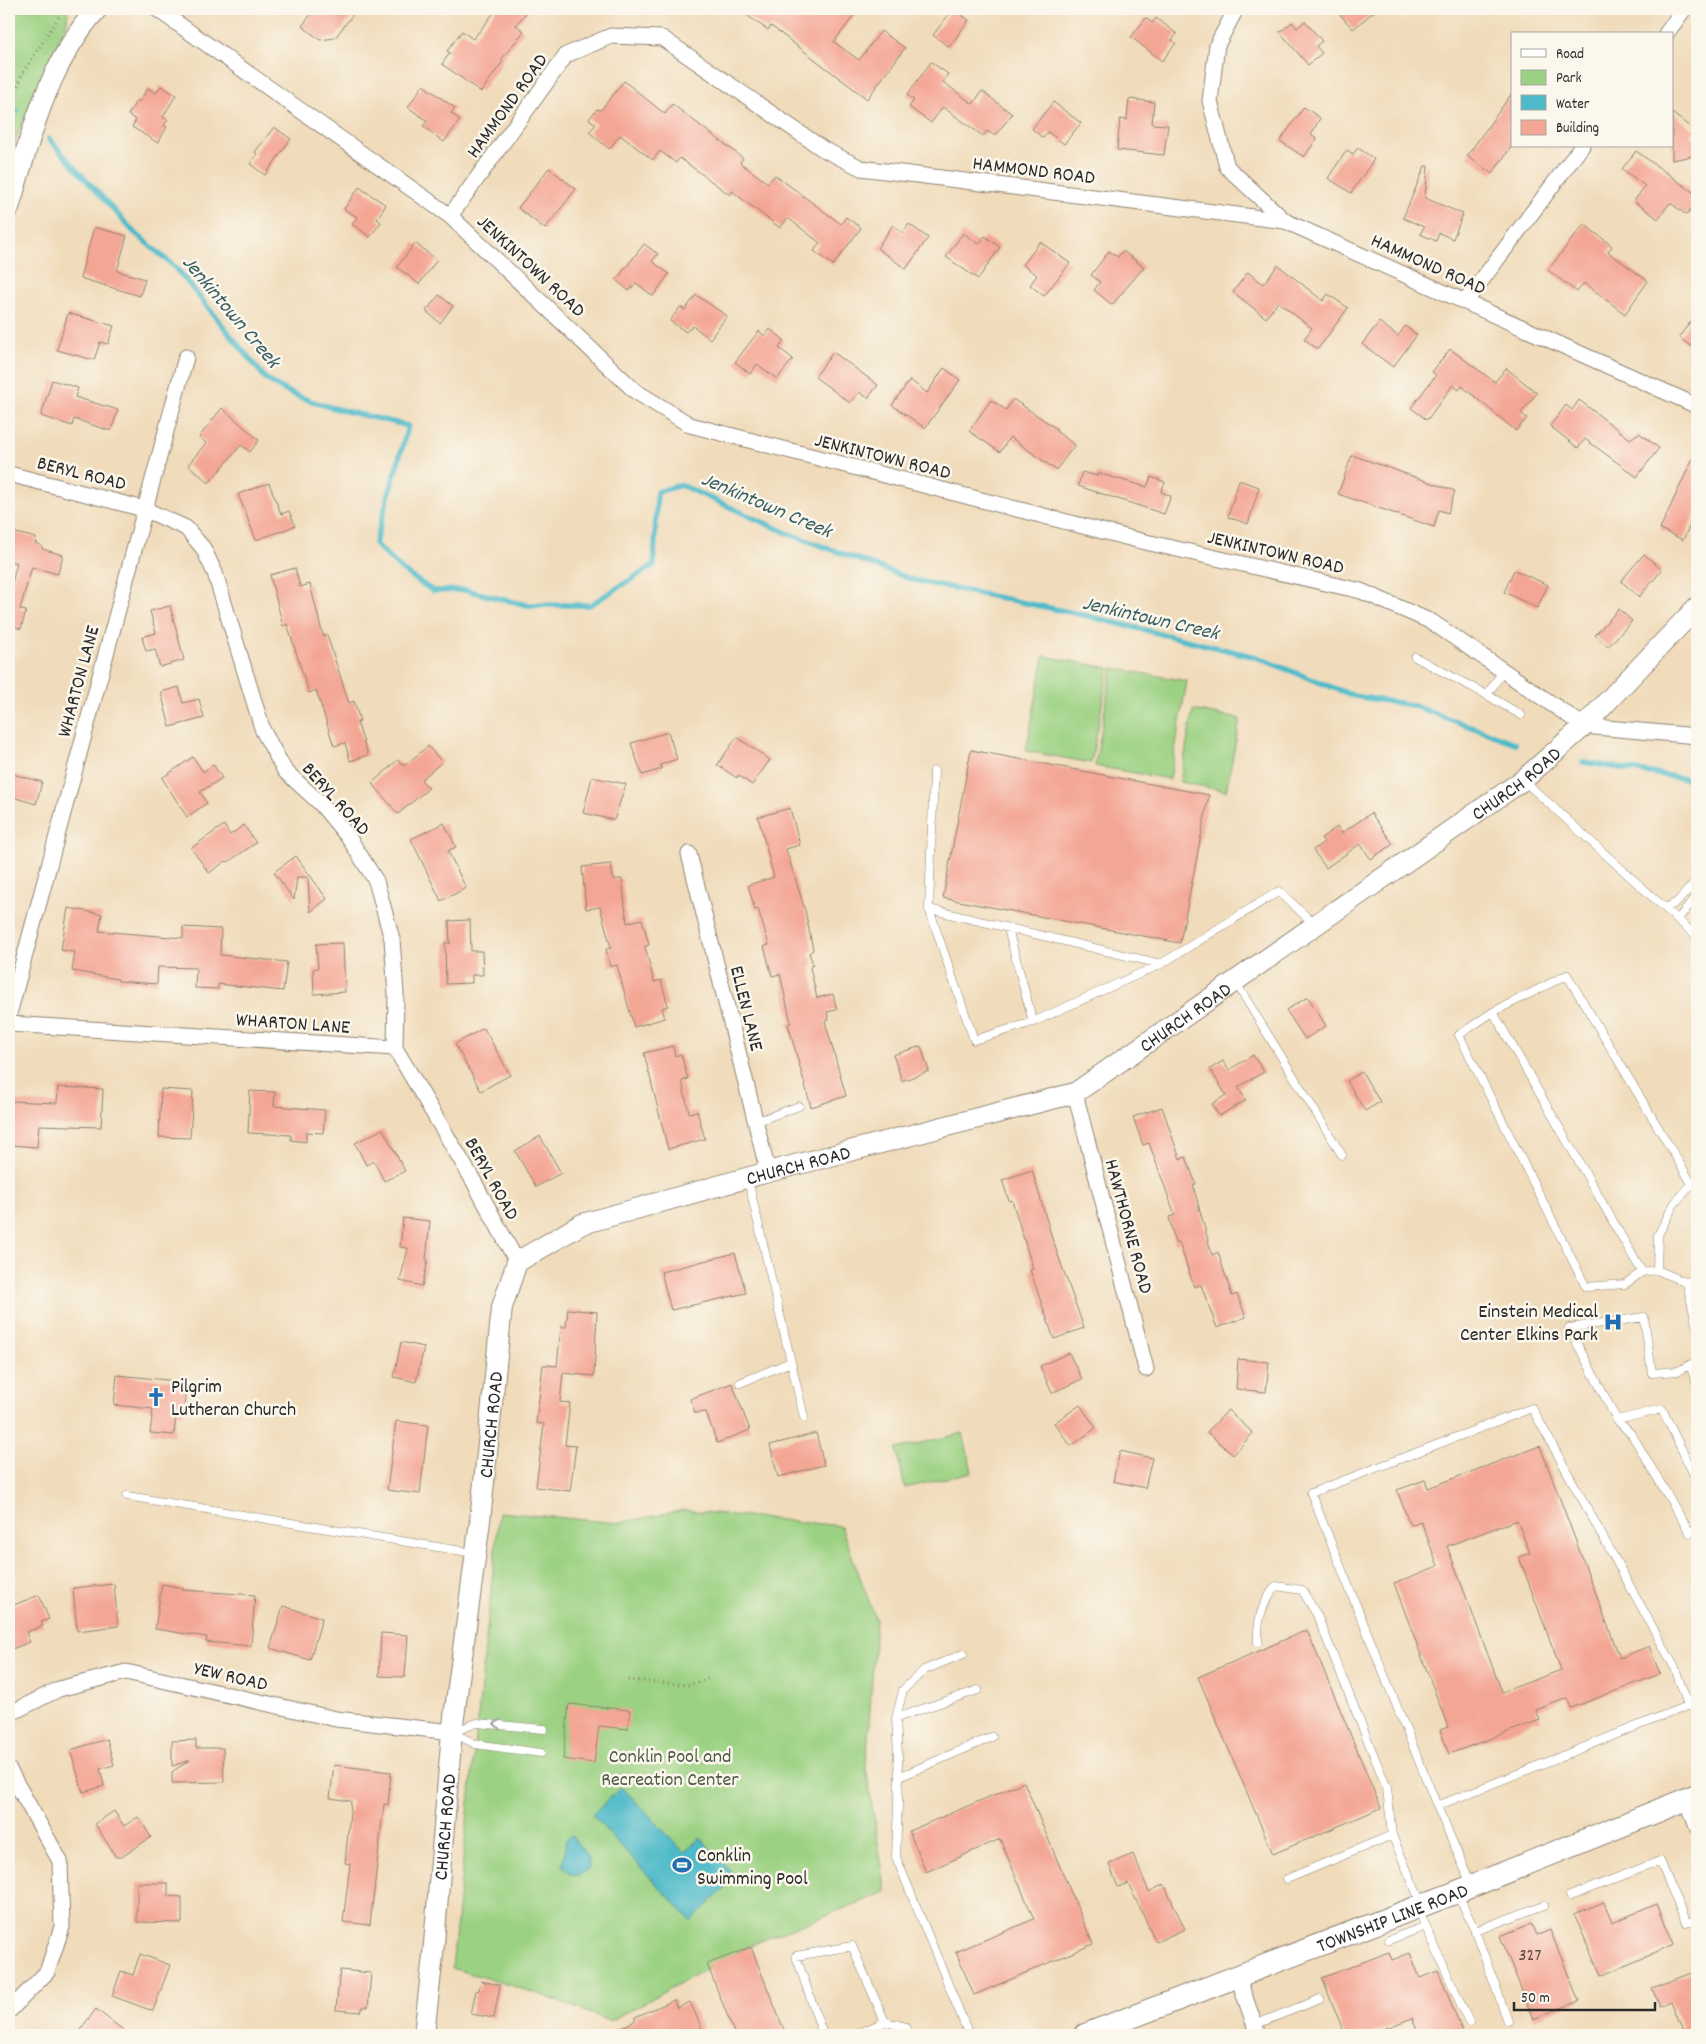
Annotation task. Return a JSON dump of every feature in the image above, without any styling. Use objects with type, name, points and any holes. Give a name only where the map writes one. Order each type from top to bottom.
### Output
[{"type":"main road","name":"TOWNSHIP LINE ROAD","points":[[1085,2035],[1238,1977],[1422,1913],[1465,1889],[1692,1797]]},
{"type":"street","points":[[9,208],[29,140],[59,65],[88,19],[97,9]]},
{"type":"street","name":"JENKINTOWN ROAD","points":[[158,9],[450,216],[635,391],[690,425],[1137,540],[1360,591],[1432,622],[1584,726],[1697,736]]},
{"type":"street","points":[[1236,9],[1217,45],[1210,101],[1227,167],[1285,221]]},
{"type":"street","points":[[1667,32],[1684,9]]},
{"type":"street","name":"HAMMOND ROAD","points":[[450,216],[566,56],[611,36],[662,38],[823,150],[861,168],[1285,221],[1697,406]]},
{"type":"street","points":[[1466,301],[1581,148]]},
{"type":"street","name":"WHARTON LANE","points":[[9,1014],[186,357]]},
{"type":"street","name":"BERYL ROAD","points":[[9,474],[144,509],[186,528],[203,548],[215,573],[263,731],[285,771],[321,804],[349,838],[376,881],[392,939],[396,994],[394,1048],[474,1182],[517,1262]]},
{"type":"street","name":"CHURCH ROAD","points":[[424,2035],[433,1955],[452,1732],[476,1554],[502,1307],[517,1262],[582,1224],[768,1172],[1075,1093],[1523,780],[1584,726],[1697,607]]},
{"type":"street","name":"ELLEN LANE","points":[[689,854],[768,1172]]},
{"type":"street","name":"WHARTON LANE","points":[[9,1024],[394,1048]]},
{"type":"street","name":"HAWTHORNE ROAD","points":[[1075,1093],[1146,1369]]},
{"type":"street","name":"YEW ROAD","points":[[9,1714],[59,1689],[126,1672],[336,1719],[452,1732]]},
{"type":"street","points":[[9,1770],[60,1861],[62,1927],[47,1972],[9,2011]]},
{"type":"street","points":[[1692,1797],[1697,1827]]},
{"type":"street","points":[[1238,1977],[1256,2030]]},
{"type":"lane","points":[[1416,657],[1520,715]]},
{"type":"lane","points":[[1487,695],[1503,671]]},
{"type":"lane","points":[[934,770],[929,909],[974,1040],[1032,1022],[1161,964],[1280,891],[1315,925]]},
{"type":"lane","points":[[1523,780],[1697,937]]},
{"type":"lane","points":[[1666,908],[1677,902],[1697,880]]},
{"type":"lane","points":[[1677,920],[1697,896]]},
{"type":"lane","points":[[929,909],[1161,964]]},
{"type":"lane","points":[[1008,929],[1032,1022]]},
{"type":"lane","points":[[1657,1270],[1658,1235],[1674,1204],[1692,1184],[1567,976],[1493,1012],[1459,1035],[1586,1287],[1625,1284],[1642,1272],[1657,1270],[1686,1283]]},
{"type":"lane","points":[[1234,982],[1342,1155]]},
{"type":"lane","points":[[1493,1012],[1642,1272]]},
{"type":"lane","points":[[755,1122],[799,1106]]},
{"type":"lane","points":[[748,1178],[804,1417]]},
{"type":"lane","points":[[1686,1283],[1697,1277]]},
{"type":"lane","points":[[1686,1283],[1697,1328]]},
{"type":"lane","points":[[1697,1383],[1694,1363],[1678,1371],[1652,1373],[1644,1318],[1569,1328],[1617,1420],[1632,1435],[1690,1533],[1697,1527]]},
{"type":"lane","points":[[740,1383],[791,1362]]},
{"type":"lane","points":[[1508,2021],[1475,1931],[1465,1889],[1437,1806],[1311,1493],[1532,1408],[1675,1668],[1688,1706]]},
{"type":"lane","points":[[1617,1420],[1662,1409],[1697,1481]]},
{"type":"lane","points":[[127,1496],[476,1554]]},
{"type":"lane","points":[[1258,1642],[1257,1626],[1265,1600],[1276,1586],[1302,1590],[1317,1615],[1387,1788],[1392,1835],[1422,1913],[1469,2022]]},
{"type":"lane","points":[[963,1654],[924,1670],[903,1690],[896,1718],[899,1777],[896,1857],[969,2035]]},
{"type":"lane","points":[[896,1718],[978,1690]]},
{"type":"lane","points":[[1437,1806],[1697,1702]]},
{"type":"lane","points":[[452,1732],[477,1723],[544,1729]]},
{"type":"lane","points":[[452,1732],[475,1744],[540,1753]]},
{"type":"lane","points":[[899,1777],[992,1737]]},
{"type":"lane","points":[[1287,1879],[1392,1835]]},
{"type":"lane","points":[[1570,1896],[1660,1861],[1686,1923],[1697,1919]]},
{"type":"lane","points":[[1475,1931],[1544,1905]]},
{"type":"lane","points":[[1389,1940],[1422,1913]]},
{"type":"lane","points":[[823,2035],[796,1956],[852,1946],[886,2022]]},
{"type":"lane","points":[[1256,2030],[1320,1998]]},
{"type":"lane","points":[[854,2035],[886,2022],[906,2027],[909,2035]]},
{"type":"path","points":[[9,115],[22,74],[64,9]]},
{"type":"path","points":[[628,1680],[689,1685],[711,1678]]},
{"type":"green space","points":[[9,9],[68,9],[67,23],[15,140],[9,162]]},
{"type":"green space","points":[[1044,656],[1109,668],[1091,763],[1026,751]]},
{"type":"green space","points":[[1112,668],[1187,681],[1170,779],[1095,766]]},
{"type":"green space","points":[[1193,710],[1240,719],[1226,791],[1180,782]]},
{"type":"green space","points":[[963,1433],[972,1472],[905,1488],[896,1449]]},
{"type":"green space","name":"Conklin Pool and Recreation Center","points":[[684,1510],[841,1526],[876,1620],[866,1768],[886,1892],[753,1944],[610,2021],[539,1994],[452,1968],[499,1512],[619,1523]]},
{"type":"water","name":"Conklin Swimming Pool","points":[[622,1787],[684,1852],[700,1838],[736,1877],[691,1921],[592,1815]]},
{"type":"water","points":[[571,1835],[589,1858],[589,1868],[580,1875],[570,1874],[563,1866],[566,1840]]},
{"type":"building","points":[[315,9],[357,9],[335,38],[320,40],[302,26]]},
{"type":"building","points":[[497,9],[529,9],[516,25],[524,31],[501,60],[503,61],[481,92],[442,64],[450,53],[447,51],[462,31],[473,39]]},
{"type":"building","points":[[738,9],[859,9],[834,42],[859,60],[881,31],[905,48],[867,99],[771,26],[768,30]]},
{"type":"building","points":[[953,9],[969,20],[949,47],[933,35]]},
{"type":"building","points":[[1335,9],[1377,9],[1353,29]]},
{"type":"building","points":[[1146,18],[1152,23],[1156,18],[1177,34],[1172,40],[1176,43],[1162,61],[1131,37]]},
{"type":"building","points":[[1305,21],[1322,41],[1316,46],[1322,53],[1308,65],[1280,32],[1292,22],[1297,28]]},
{"type":"building","points":[[931,62],[948,74],[943,82],[973,104],[982,91],[1012,114],[995,136],[987,131],[983,136],[943,107],[931,123],[909,107],[914,100],[907,95]]},
{"type":"building","points":[[624,81],[665,114],[672,104],[743,158],[740,163],[768,183],[775,175],[841,224],[846,217],[861,228],[833,265],[814,251],[820,243],[788,218],[780,228],[732,191],[730,195],[680,158],[676,163],[660,151],[653,160],[620,135],[609,149],[589,132],[596,124],[589,119],[597,109],[601,110]]},
{"type":"building","points":[[423,85],[455,108],[451,113],[460,120],[444,142],[423,126],[427,121],[408,107]]},
{"type":"building","points":[[161,86],[176,95],[163,117],[168,120],[164,125],[167,127],[158,143],[132,127],[136,120],[128,115],[137,100],[139,102],[148,88],[156,93]]},
{"type":"building","points":[[1511,94],[1511,147],[1492,174],[1467,156]]},
{"type":"building","points":[[1129,99],[1154,102],[1152,124],[1168,125],[1164,155],[1117,150],[1120,119],[1127,120]]},
{"type":"building","points":[[1053,102],[1081,123],[1064,144],[1048,132],[1043,138],[1032,129]]},
{"type":"building","points":[[1304,107],[1320,118],[1311,135],[1317,139],[1304,157],[1280,141]]},
{"type":"building","points":[[1674,115],[1694,130],[1690,135],[1697,141],[1697,150],[1692,156],[1672,160]]},
{"type":"building","points":[[274,127],[291,139],[265,175],[250,164],[257,154],[255,152]]},
{"type":"building","points":[[1358,148],[1374,159],[1351,193],[1328,178],[1347,150],[1353,154]]},
{"type":"building","points":[[1636,151],[1697,195],[1697,201],[1687,215],[1670,203],[1658,219],[1634,201],[1645,186],[1622,169]]},
{"type":"building","points":[[1425,166],[1428,166],[1425,198],[1463,214],[1453,239],[1439,233],[1436,241],[1420,234],[1424,227],[1403,218]]},
{"type":"building","points":[[549,168],[576,189],[545,229],[518,208]]},
{"type":"building","points":[[359,187],[386,205],[377,219],[381,222],[370,237],[352,224],[357,217],[344,209]]},
{"type":"building","points":[[909,224],[928,238],[906,269],[877,248],[893,225],[903,233]]},
{"type":"building","points":[[1584,224],[1612,246],[1608,252],[1648,281],[1625,314],[1584,283],[1577,292],[1548,270]]},
{"type":"building","points":[[94,227],[127,236],[117,271],[145,279],[140,296],[80,278]]},
{"type":"building","points":[[963,233],[979,244],[985,236],[1000,247],[978,279],[946,257]]},
{"type":"building","points":[[1040,242],[1070,263],[1044,296],[1030,285],[1037,275],[1023,265]]},
{"type":"building","points":[[415,243],[437,260],[419,284],[397,267]]},
{"type":"building","points":[[644,244],[658,254],[652,261],[669,274],[653,296],[636,283],[629,291],[616,280]]},
{"type":"building","points":[[1109,251],[1118,257],[1123,251],[1144,267],[1112,305],[1094,290],[1100,282],[1091,275]]},
{"type":"building","points":[[1278,265],[1323,301],[1328,294],[1348,308],[1318,349],[1304,339],[1312,328],[1278,302],[1266,318],[1233,292],[1248,272],[1263,284]]},
{"type":"building","points":[[439,295],[453,306],[440,323],[426,311]]},
{"type":"building","points":[[696,295],[727,316],[710,339],[693,326],[686,332],[670,321],[680,307],[685,310]]},
{"type":"building","points":[[68,313],[114,326],[108,344],[100,342],[94,360],[57,350]]},
{"type":"building","points":[[1697,313],[1697,337],[1690,346],[1679,337]]},
{"type":"building","points":[[1379,322],[1398,336],[1405,326],[1417,335],[1393,367],[1362,344]]},
{"type":"building","points":[[770,329],[784,340],[779,348],[793,359],[777,379],[757,364],[750,374],[735,362],[759,331],[765,336]]},
{"type":"building","points":[[1450,349],[1495,382],[1506,368],[1537,393],[1521,413],[1527,418],[1516,431],[1462,386],[1459,390],[1453,385],[1427,420],[1411,408],[1436,375],[1432,372]]},
{"type":"building","points":[[833,352],[878,385],[868,398],[859,392],[850,403],[815,377]]},
{"type":"building","points":[[944,368],[960,380],[925,428],[892,405],[910,380],[927,393]]},
{"type":"building","points":[[52,380],[78,388],[75,397],[118,410],[111,431],[74,419],[72,426],[41,416]]},
{"type":"building","points":[[1013,399],[1057,429],[1056,431],[1075,445],[1056,470],[1010,437],[1000,452],[969,431],[991,400],[1006,410]]},
{"type":"building","points":[[1579,400],[1630,439],[1639,433],[1659,448],[1637,477],[1585,439],[1578,448],[1550,426],[1566,405],[1572,410]]},
{"type":"building","points":[[222,408],[259,440],[250,452],[241,445],[209,483],[188,465],[206,443],[199,437]]},
{"type":"building","points":[[1697,449],[1697,510],[1683,540],[1660,529]]},
{"type":"building","points":[[1352,455],[1455,491],[1448,513],[1439,510],[1434,527],[1338,494]]},
{"type":"building","points":[[1082,472],[1097,476],[1097,473],[1147,487],[1151,477],[1165,482],[1161,492],[1171,496],[1164,514],[1078,486]]},
{"type":"building","points":[[1239,480],[1259,487],[1248,524],[1228,517]]},
{"type":"building","points":[[269,483],[281,514],[289,511],[295,526],[256,540],[238,494]]},
{"type":"building","points":[[9,531],[36,538],[35,543],[42,546],[42,549],[63,555],[58,574],[32,567],[20,609],[26,611],[21,629],[15,627],[13,633],[9,633],[9,595],[17,563],[9,561]]},
{"type":"building","points":[[1644,554],[1662,570],[1639,597],[1621,581]]},
{"type":"building","points":[[295,568],[300,587],[310,584],[323,636],[327,635],[349,703],[354,701],[360,721],[357,722],[368,755],[350,761],[345,743],[334,746],[316,690],[309,693],[287,624],[283,626],[270,575]]},
{"type":"building","points":[[1514,570],[1548,585],[1537,608],[1504,592]]},
{"type":"building","points":[[170,606],[184,660],[160,667],[155,649],[146,651],[142,637],[156,633],[150,611]]},
{"type":"building","points":[[1619,609],[1632,621],[1608,647],[1595,635]]},
{"type":"building","points":[[179,687],[183,703],[199,699],[204,718],[170,727],[161,692]]},
{"type":"building","points":[[668,732],[677,759],[660,765],[662,769],[642,775],[631,743]]},
{"type":"building","points":[[737,737],[770,760],[752,785],[738,775],[737,778],[717,765]]},
{"type":"building","points":[[428,746],[442,762],[421,780],[429,788],[398,814],[372,783],[398,760],[404,766]]},
{"type":"building","points":[[971,750],[1209,795],[1180,943],[943,898]]},
{"type":"building","points":[[193,757],[203,772],[213,764],[222,778],[200,792],[207,803],[187,817],[162,778]]},
{"type":"building","points":[[9,773],[42,782],[36,804],[9,796]]},
{"type":"building","points":[[592,777],[626,784],[614,820],[583,813]]},
{"type":"building","points":[[790,808],[800,845],[786,849],[805,910],[813,950],[809,953],[813,964],[810,967],[817,998],[833,994],[837,1010],[827,1012],[829,1020],[825,1021],[846,1096],[811,1107],[788,1024],[791,1023],[780,974],[772,976],[764,946],[769,945],[758,909],[755,910],[748,885],[774,877],[758,817]]},
{"type":"building","points":[[1371,813],[1393,844],[1371,859],[1360,844],[1326,868],[1313,850],[1324,842],[1321,838],[1337,827],[1342,833]]},
{"type":"building","points":[[444,823],[456,847],[448,851],[466,888],[441,901],[411,839]]},
{"type":"building","points":[[224,825],[230,835],[244,825],[256,843],[209,873],[191,848]]},
{"type":"building","points":[[296,856],[327,899],[310,912],[308,877],[297,877],[294,900],[274,872]]},
{"type":"building","points":[[611,864],[613,879],[622,879],[627,923],[642,919],[649,945],[645,946],[654,982],[661,980],[668,1006],[662,1008],[665,1018],[634,1027],[617,965],[610,967],[606,949],[611,948],[600,907],[586,909],[582,867]]},
{"type":"building","points":[[68,908],[102,914],[99,931],[183,938],[183,927],[221,929],[220,955],[287,962],[283,991],[218,984],[218,989],[195,988],[196,968],[158,967],[157,984],[118,981],[118,979],[72,971],[75,952],[61,950]]},
{"type":"building","points":[[470,920],[471,951],[482,951],[483,975],[472,975],[472,983],[446,984],[445,942],[450,944],[449,921]]},
{"type":"building","points":[[343,943],[345,992],[314,994],[313,969],[318,968],[316,944]]},
{"type":"building","points":[[1308,997],[1326,1026],[1305,1039],[1286,1010]]},
{"type":"building","points":[[484,1028],[510,1075],[481,1091],[455,1044]]},
{"type":"building","points":[[673,1046],[675,1056],[681,1054],[688,1079],[682,1081],[689,1113],[697,1111],[705,1139],[668,1149],[644,1053]]},
{"type":"building","points":[[921,1046],[929,1071],[902,1081],[893,1055]]},
{"type":"building","points":[[1253,1055],[1264,1072],[1238,1087],[1246,1100],[1219,1116],[1212,1104],[1226,1095],[1210,1069],[1223,1061],[1229,1070]]},
{"type":"building","points":[[1362,1072],[1380,1102],[1365,1111],[1347,1081]]},
{"type":"building","points":[[58,1087],[103,1089],[101,1127],[39,1125],[37,1147],[9,1145],[9,1101],[57,1103]]},
{"type":"building","points":[[161,1089],[193,1091],[190,1138],[159,1137]]},
{"type":"building","points":[[250,1091],[275,1092],[274,1106],[325,1110],[323,1133],[306,1132],[306,1142],[291,1140],[291,1135],[248,1133]]},
{"type":"building","points":[[1162,1107],[1180,1159],[1186,1157],[1196,1184],[1193,1185],[1212,1255],[1218,1252],[1232,1296],[1237,1294],[1246,1317],[1217,1328],[1201,1285],[1194,1287],[1179,1242],[1175,1243],[1169,1217],[1175,1215],[1149,1143],[1143,1145],[1133,1117]]},
{"type":"building","points":[[383,1129],[405,1171],[384,1181],[374,1161],[366,1165],[355,1143]]},
{"type":"building","points":[[540,1136],[561,1173],[536,1187],[515,1151]]},
{"type":"building","points":[[1032,1170],[1052,1238],[1084,1328],[1054,1339],[1030,1270],[1033,1269],[1012,1200],[1009,1201],[1002,1180]]},
{"type":"building","points":[[403,1218],[430,1221],[426,1259],[428,1260],[422,1286],[400,1281],[408,1248],[400,1247]]},
{"type":"building","points":[[735,1253],[746,1293],[671,1310],[661,1272]]},
{"type":"building","points":[[568,1309],[597,1312],[594,1376],[563,1373],[560,1402],[570,1403],[565,1445],[576,1446],[570,1491],[536,1487],[544,1424],[536,1423],[543,1365],[557,1366],[561,1327],[566,1327]]},
{"type":"building","points":[[401,1342],[424,1347],[416,1382],[394,1377]]},
{"type":"building","points":[[1069,1353],[1082,1379],[1052,1393],[1040,1366]]},
{"type":"building","points":[[1238,1359],[1269,1362],[1266,1392],[1236,1389]]},
{"type":"building","points":[[117,1375],[187,1382],[183,1414],[176,1414],[174,1435],[150,1433],[153,1409],[114,1405]]},
{"type":"building","points":[[732,1383],[750,1430],[717,1443],[706,1412],[695,1413],[690,1399]]},
{"type":"building","points":[[1080,1405],[1096,1428],[1071,1446],[1054,1423]]},
{"type":"building","points":[[1228,1410],[1253,1433],[1233,1455],[1207,1432]]},
{"type":"building","points":[[396,1421],[428,1425],[420,1494],[387,1490]]},
{"type":"building","points":[[816,1433],[824,1465],[778,1477],[770,1445]]},
{"type":"building","points":[[1540,1446],[1620,1658],[1649,1646],[1660,1674],[1571,1708],[1567,1698],[1536,1710],[1540,1720],[1449,1754],[1440,1730],[1448,1727],[1394,1583],[1438,1566],[1421,1521],[1410,1525],[1397,1490],[1425,1480],[1428,1488]],"holes":[[[1517,1520],[1530,1553],[1519,1557],[1561,1670],[1502,1692],[1447,1546]]]},
{"type":"building","points":[[1120,1451],[1152,1458],[1145,1488],[1113,1481]]},
{"type":"building","points":[[114,1584],[118,1626],[77,1631],[73,1588]]},
{"type":"building","points":[[162,1584],[183,1588],[182,1590],[255,1595],[251,1646],[206,1642],[207,1637],[155,1629]]},
{"type":"building","points":[[39,1595],[49,1619],[41,1622],[43,1626],[26,1632],[30,1642],[12,1649],[9,1641],[9,1607]]},
{"type":"building","points":[[283,1606],[322,1618],[310,1660],[270,1648]]},
{"type":"building","points":[[1307,1630],[1381,1808],[1273,1854],[1198,1677]]},
{"type":"building","points":[[381,1633],[408,1635],[405,1677],[379,1676]]},
{"type":"building","points":[[569,1704],[630,1710],[628,1729],[599,1726],[594,1763],[563,1759]]},
{"type":"building","points":[[107,1739],[114,1765],[100,1769],[104,1786],[83,1792],[70,1750]]},
{"type":"building","points":[[196,1740],[196,1748],[223,1748],[224,1782],[172,1783],[172,1772],[190,1760],[172,1766],[172,1741]]},
{"type":"building","points":[[334,1765],[391,1772],[388,1805],[384,1804],[370,1925],[343,1922],[350,1864],[345,1863],[351,1801],[330,1798]]},
{"type":"building","points":[[1024,1782],[1093,1944],[974,1995],[956,1952],[1034,1919],[1000,1839],[926,1872],[909,1831]]},
{"type":"building","points":[[114,1811],[124,1826],[138,1817],[151,1837],[122,1857],[116,1857],[95,1824]]},
{"type":"building","points":[[1133,1854],[1149,1892],[1164,1884],[1185,1929],[1156,1942],[1128,1883],[1118,1887],[1109,1864]]},
{"type":"building","points":[[137,1883],[168,1883],[168,1896],[182,1897],[182,1923],[137,1922]]},
{"type":"building","points":[[1604,1902],[1612,1923],[1657,1904],[1674,1945],[1601,1976],[1574,1914]]},
{"type":"building","points":[[1531,1924],[1536,1936],[1550,1930],[1579,2001],[1533,2019],[1500,1936]]},
{"type":"building","points":[[751,1947],[786,2035],[735,2035],[707,1964]]},
{"type":"building","points":[[1389,1952],[1392,1960],[1410,1953],[1420,1978],[1438,1971],[1464,2035],[1419,2035],[1412,2018],[1368,2035],[1345,2035],[1322,1978]]},
{"type":"building","points":[[140,1954],[170,1965],[153,2011],[112,1996],[121,1971],[133,1975]]},
{"type":"building","points":[[340,1970],[371,1973],[368,2007],[363,2007],[361,2012],[336,2010]]},
{"type":"building","points":[[1697,1971],[1697,2035],[1685,2035],[1671,2001],[1659,2006],[1652,1988]]},
{"type":"building","points":[[481,1981],[500,1985],[494,2018],[471,2014],[476,1991],[479,1990]]},
{"type":"building","points":[[674,2000],[677,2008],[690,2002],[705,2035],[605,2035],[635,2021],[635,2017]]},
{"type":"building","points":[[96,2009],[110,2020],[130,2035],[76,2035]]},
{"type":"waterway","name":"Jenkintown Creek","points":[[9,107],[17,111]]},
{"type":"waterway","name":"Jenkintown Creek","points":[[49,139],[133,231],[176,268],[266,379],[297,396],[315,403],[408,426],[375,544],[402,570],[433,591],[465,590],[527,605],[590,605],[654,565],[657,492],[681,485],[787,533],[913,580],[1079,614],[1256,657],[1354,696],[1411,705],[1515,743]]},
{"type":"waterway","name":"Jenkintown Creek","points":[[1583,762],[1688,779],[1697,778]]},
{"type":"place","name":"Einstein Medical Center Elkins Park","points":[[1613,1322]]},
{"type":"place","name":"Pilgrim Lutheran Church","points":[[156,1397]]},
{"type":"place","name":"Conklin Swimming Pool","points":[[682,1865]]}]
